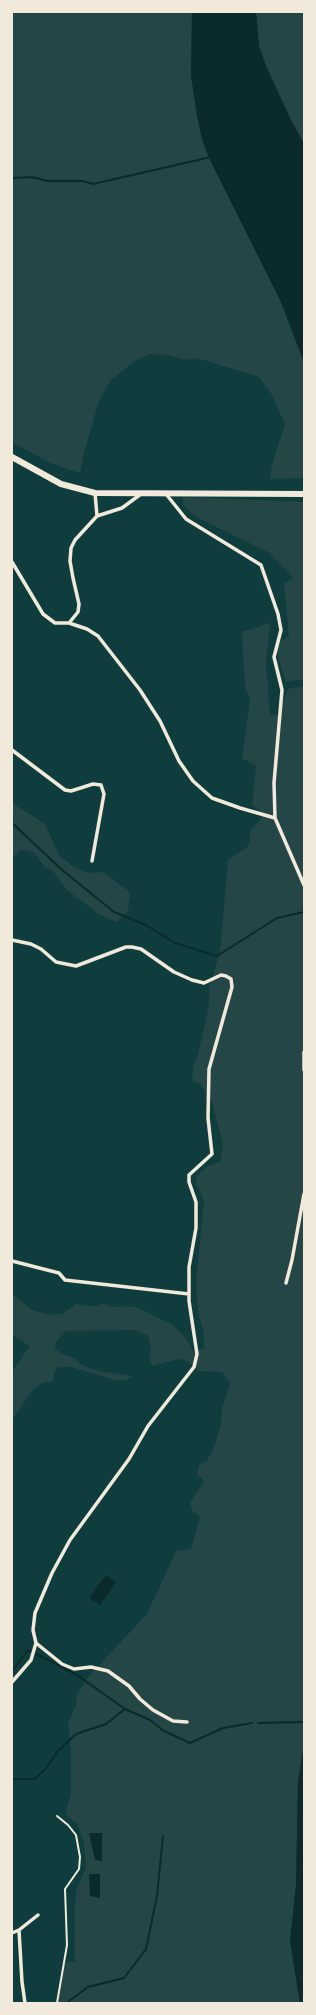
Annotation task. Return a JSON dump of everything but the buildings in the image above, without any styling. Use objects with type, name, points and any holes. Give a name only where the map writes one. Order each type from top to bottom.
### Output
[{"type":"main road","points":[[12,457],[61,484],[94,493],[304,494]]},
{"type":"street","points":[[94,493],[97,516]]},
{"type":"street","points":[[69,623],[78,612],[79,604],[70,561],[71,548],[75,540],[97,516],[122,508],[141,494]]},
{"type":"street","points":[[166,494],[186,519],[261,565],[276,607],[281,630],[274,657],[282,690],[274,783],[275,818],[304,885]]},
{"type":"street","points":[[12,562],[43,614],[55,623],[69,623],[87,629],[98,636],[108,648],[140,690],[160,721],[179,761],[193,782],[212,798],[275,818]]},
{"type":"street","points":[[12,750],[65,790],[71,791],[93,784],[101,785],[104,794],[92,862]]},
{"type":"street","points":[[12,940],[31,944],[41,949],[56,962],[76,966],[126,947],[142,949],[174,972],[192,980],[204,983],[221,976],[226,976],[231,980],[232,987],[210,1069],[208,1118],[212,1154],[189,1175],[188,1182],[196,1202],[196,1228],[189,1267],[189,1294],[197,1354],[194,1368],[148,1426],[129,1459],[70,1540],[52,1573],[35,1613],[33,1630],[36,1645],[31,1660],[12,1682]]},
{"type":"street","points":[[304,1052],[304,1070]]},
{"type":"street","points":[[286,1283],[297,1236],[304,1194]]},
{"type":"street","points":[[12,1261],[59,1273],[65,1280],[189,1294]]},
{"type":"street","points":[[36,1645],[62,1664],[74,1669],[91,1666],[108,1671],[130,1686],[140,1699],[153,1710],[173,1721],[187,1722]]},
{"type":"street","points":[[12,1933],[19,1930],[38,1915]]},
{"type":"street","points":[[19,1930],[22,1982],[25,2003]]},
{"type":"lane","points":[[57,1816],[68,1825],[76,1836],[80,1857],[79,1869],[65,1889],[67,1945],[57,2003]]},
{"type":"shaded area","points":[[15,12],[192,12],[191,75],[202,139],[209,158],[281,302],[304,362],[304,478],[270,479],[272,465],[285,424],[272,395],[259,377],[197,358],[187,360],[167,355],[150,354],[133,362],[111,380],[99,401],[84,453],[80,473],[50,463],[12,442],[12,17]]},
{"type":"shaded area","points":[[192,12],[256,12],[259,46],[266,66],[304,144],[304,362],[281,302],[209,158],[202,139],[191,75]]},
{"type":"shaded area","points":[[256,12],[304,12],[304,144],[266,66],[259,46]]},
{"type":"shaded area","points":[[183,497],[304,502],[304,679],[286,682],[278,659],[278,643],[289,636],[284,584],[293,577],[268,552],[196,517],[183,505]]},
{"type":"shaded area","points":[[270,623],[266,661],[270,715],[278,715],[288,689],[304,686],[304,1744],[298,1782],[296,1886],[290,1941],[300,2003],[58,2003],[63,1968],[66,1962],[75,1962],[76,1891],[86,1868],[84,1843],[77,1824],[65,1814],[71,1794],[71,1754],[68,1723],[76,1705],[77,1694],[89,1676],[147,1614],[176,1551],[191,1549],[200,1517],[192,1510],[190,1503],[204,1481],[197,1474],[199,1465],[207,1461],[215,1445],[221,1423],[222,1408],[230,1383],[222,1372],[200,1371],[187,1361],[178,1359],[152,1366],[149,1358],[151,1347],[148,1336],[136,1330],[66,1331],[56,1342],[55,1349],[92,1369],[132,1376],[125,1381],[115,1380],[71,1367],[59,1367],[54,1372],[53,1381],[42,1383],[32,1391],[12,1420],[12,1372],[30,1346],[12,1335],[12,1294],[32,1310],[49,1315],[62,1314],[76,1304],[98,1306],[102,1303],[111,1307],[134,1306],[173,1325],[187,1340],[193,1351],[205,1348],[203,1329],[198,1313],[196,1282],[204,1201],[197,1186],[196,1176],[208,1166],[220,1162],[223,1145],[212,1102],[206,1098],[205,1091],[200,1084],[192,1080],[193,1067],[197,1059],[209,1006],[209,988],[220,952],[228,860],[247,847],[253,827],[261,819],[261,812],[252,805],[256,766],[242,758],[250,700],[245,687],[242,632]]},
{"type":"shaded area","points":[[12,803],[45,824],[59,855],[74,867],[88,873],[103,872],[130,892],[128,912],[116,922],[100,915],[67,890],[53,871],[46,868],[33,852],[21,849],[16,855],[12,855]]},
{"type":"shaded area","points":[[106,1575],[116,1583],[100,1605],[89,1598]]},
{"type":"shaded area","points":[[304,1744],[304,2003],[300,2003],[290,1941],[296,1886],[298,1782]]},
{"type":"shaded area","points":[[89,1833],[102,1833],[102,1861],[95,1860]]},
{"type":"shaded area","points":[[89,1874],[100,1874],[100,1898],[90,1896]]},
{"type":"waterway","points":[[12,178],[32,177],[47,181],[83,181],[93,184],[211,157]]},
{"type":"waterway","points":[[12,823],[61,869],[114,912],[146,925],[175,943],[217,956],[277,918],[304,912]]},
{"type":"waterway","points":[[12,1671],[28,1650],[77,1675],[125,1709],[150,1720],[164,1731],[190,1743],[223,1728],[252,1723]]},
{"type":"waterway","points":[[12,1779],[35,1779],[46,1768],[57,1752],[76,1734],[106,1724],[125,1709]]},
{"type":"waterway","points":[[258,1723],[304,1722]]},
{"type":"waterway","points":[[69,2001],[88,1987],[124,1978],[146,1949],[157,1896],[163,1836]]}]
